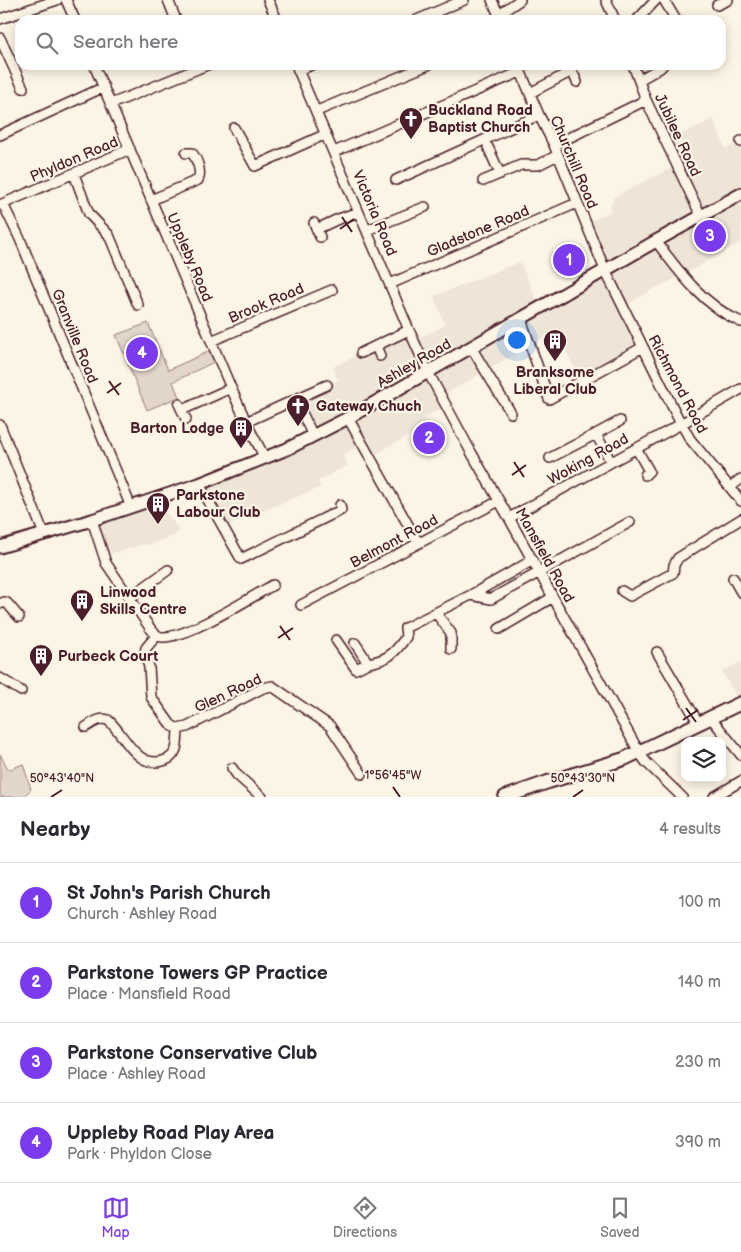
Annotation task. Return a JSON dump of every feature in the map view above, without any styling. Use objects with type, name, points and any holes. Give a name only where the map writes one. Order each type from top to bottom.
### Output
[{"type":"highway","points":[[505,797],[624,759],[741,703]]},
{"type":"main road","name":"Ashley Road","points":[[0,547],[131,508],[199,484],[266,458],[313,436],[348,418],[741,194]]},
{"type":"street","points":[[0,19],[57,0]]},
{"type":"street","points":[[66,0],[73,15]]},
{"type":"street","points":[[168,0],[174,15]]},
{"type":"street","points":[[268,0],[275,15]]},
{"type":"street","points":[[429,15],[464,0]]},
{"type":"street","points":[[492,0],[499,15]]},
{"type":"street","points":[[502,15],[520,0]]},
{"type":"street","points":[[606,0],[613,15]]},
{"type":"street","points":[[642,15],[656,0]]},
{"type":"street","points":[[664,0],[673,15]]},
{"type":"street","points":[[717,5],[728,0]]},
{"type":"street","points":[[0,38],[23,88]]},
{"type":"street","name":"Uppleby Road","points":[[96,70],[231,388],[246,422],[266,458]]},
{"type":"street","points":[[111,104],[190,70]]},
{"type":"street","name":"Victoria Road","points":[[298,70],[428,372]]},
{"type":"street","points":[[317,111],[416,70]]},
{"type":"street","points":[[334,152],[515,70]]},
{"type":"street","name":"Churchill Road","points":[[520,70],[554,144],[605,270]]},
{"type":"street","points":[[530,93],[568,70]]},
{"type":"street","points":[[572,70],[577,82]]},
{"type":"street","name":"Jubilee Road","points":[[635,70],[646,100],[701,216]]},
{"type":"street","points":[[639,80],[656,70]]},
{"type":"street","points":[[0,135],[104,87]]},
{"type":"street","points":[[554,144],[646,100]]},
{"type":"street","points":[[396,180],[539,115]]},
{"type":"street","points":[[234,128],[255,166],[326,134]]},
{"type":"street","points":[[488,147],[500,174]]},
{"type":"street","name":"Phyldon Road","points":[[2,204],[130,149]]},
{"type":"street","points":[[151,200],[198,180],[200,173],[195,156],[192,153],[186,153]]},
{"type":"street","points":[[483,181],[521,165],[538,165],[558,156]]},
{"type":"street","points":[[74,174],[89,214],[109,235],[138,304]]},
{"type":"street","name":"Gladstone Road","points":[[390,284],[578,203]]},
{"type":"street","name":"Granville Road","points":[[2,204],[20,239],[131,508]]},
{"type":"street","points":[[367,230],[421,206]]},
{"type":"street","points":[[317,230],[336,220],[358,212]]},
{"type":"street","points":[[656,241],[695,290],[721,311],[741,322]]},
{"type":"street","name":"Richmond Road","points":[[605,270],[681,424],[690,439],[741,501]]},
{"type":"street","name":"Brook Road","points":[[211,341],[332,290]]},
{"type":"street","points":[[521,319],[548,399],[642,347]]},
{"type":"street","points":[[361,353],[409,330]]},
{"type":"street","points":[[376,346],[380,356]]},
{"type":"street","points":[[471,347],[511,413]]},
{"type":"street","name":"Mansfield Road","points":[[428,372],[639,752],[646,762],[682,797]]},
{"type":"street","points":[[246,422],[327,385]]},
{"type":"street","points":[[186,419],[180,407],[231,388]]},
{"type":"street","name":"Woking Road","points":[[509,518],[741,389]]},
{"type":"street","points":[[296,400],[313,436]]},
{"type":"street","points":[[348,418],[419,542]]},
{"type":"street","points":[[550,458],[620,421]]},
{"type":"street","points":[[0,425],[44,534]]},
{"type":"street","points":[[596,434],[611,462]]},
{"type":"street","points":[[636,448],[649,471],[645,475]]},
{"type":"street","points":[[730,487],[741,479]]},
{"type":"street","points":[[199,484],[242,562],[342,509]]},
{"type":"street","name":"Belmont Road","points":[[302,604],[499,501]]},
{"type":"street","points":[[622,591],[630,596],[673,573],[674,565],[678,558],[741,519]]},
{"type":"street","points":[[92,520],[106,563],[150,628],[162,637],[197,627],[273,585]]},
{"type":"street","points":[[471,596],[491,599],[630,522]]},
{"type":"street","points":[[336,640],[356,669],[368,663],[380,661],[391,656],[406,637],[405,628],[471,596],[533,560]]},
{"type":"street","points":[[129,598],[168,570]]},
{"type":"street","points":[[733,578],[741,592]]},
{"type":"street","points":[[499,630],[553,597]]},
{"type":"street","points":[[0,604],[6,603],[19,617]]},
{"type":"street","points":[[436,613],[451,634],[451,649]]},
{"type":"street","points":[[86,727],[104,719],[113,719],[135,753],[145,759],[156,762],[164,760],[175,753],[178,747],[178,729],[171,725],[151,697],[149,667],[145,653],[146,648],[157,635]]},
{"type":"street","points":[[355,642],[368,663]]},
{"type":"street","points":[[657,652],[699,724]]},
{"type":"street","points":[[0,678],[22,691]]},
{"type":"street","name":"Glen Road","points":[[178,729],[187,727],[263,688],[272,686],[330,726],[362,774]]},
{"type":"street","points":[[711,718],[741,755]]},
{"type":"street","points":[[232,768],[237,775],[262,797]]},
{"type":"street","points":[[714,797],[741,781]]},
{"type":"shaded area","points":[[713,119],[726,149],[741,141],[741,242],[623,307],[643,347],[582,381],[555,331],[442,396],[446,406],[424,418],[428,425],[370,457],[362,443],[343,455],[348,465],[318,481],[321,487],[224,527],[199,484],[313,437],[296,400],[338,380],[333,367],[409,330],[414,341],[445,325],[434,296],[520,262],[540,307],[605,271],[586,224],[612,210],[610,204],[614,202],[612,198],[677,165],[666,142]]},
{"type":"shaded area","points":[[148,323],[168,370],[210,351],[216,361],[173,382],[179,397],[147,410],[116,335]]},
{"type":"shaded area","points":[[157,499],[179,530],[174,536],[149,545],[144,544],[103,556],[92,520]]},
{"type":"shaded area","points":[[741,662],[741,703],[740,703],[722,671]]},
{"type":"shaded area","points":[[0,754],[8,770],[23,764],[31,789],[24,797],[0,797]]},
{"type":"place","name":"Buckland Road Baptist Church","points":[[411,140]]},
{"type":"place","name":"Parkstone Conservative Club","points":[[710,236]]},
{"type":"place","name":"St John's Parish Church","points":[[569,260]]},
{"type":"place","name":"Uppleby Road Play Area","points":[[142,353]]},
{"type":"place","name":"Branksome Liberal Club","points":[[555,362]]},
{"type":"place","name":"Gateway Chuch","points":[[298,427]]},
{"type":"place","name":"Parkstone Towers GP Practice","points":[[429,438]]},
{"type":"place","name":"Barton Lodge","points":[[241,449]]},
{"type":"place","name":"Parkstone Labour Club","points":[[158,525]]},
{"type":"place","name":"Linwood Skills Centre","points":[[82,622]]},
{"type":"place","name":"Purbeck Court","points":[[41,677]]}]
